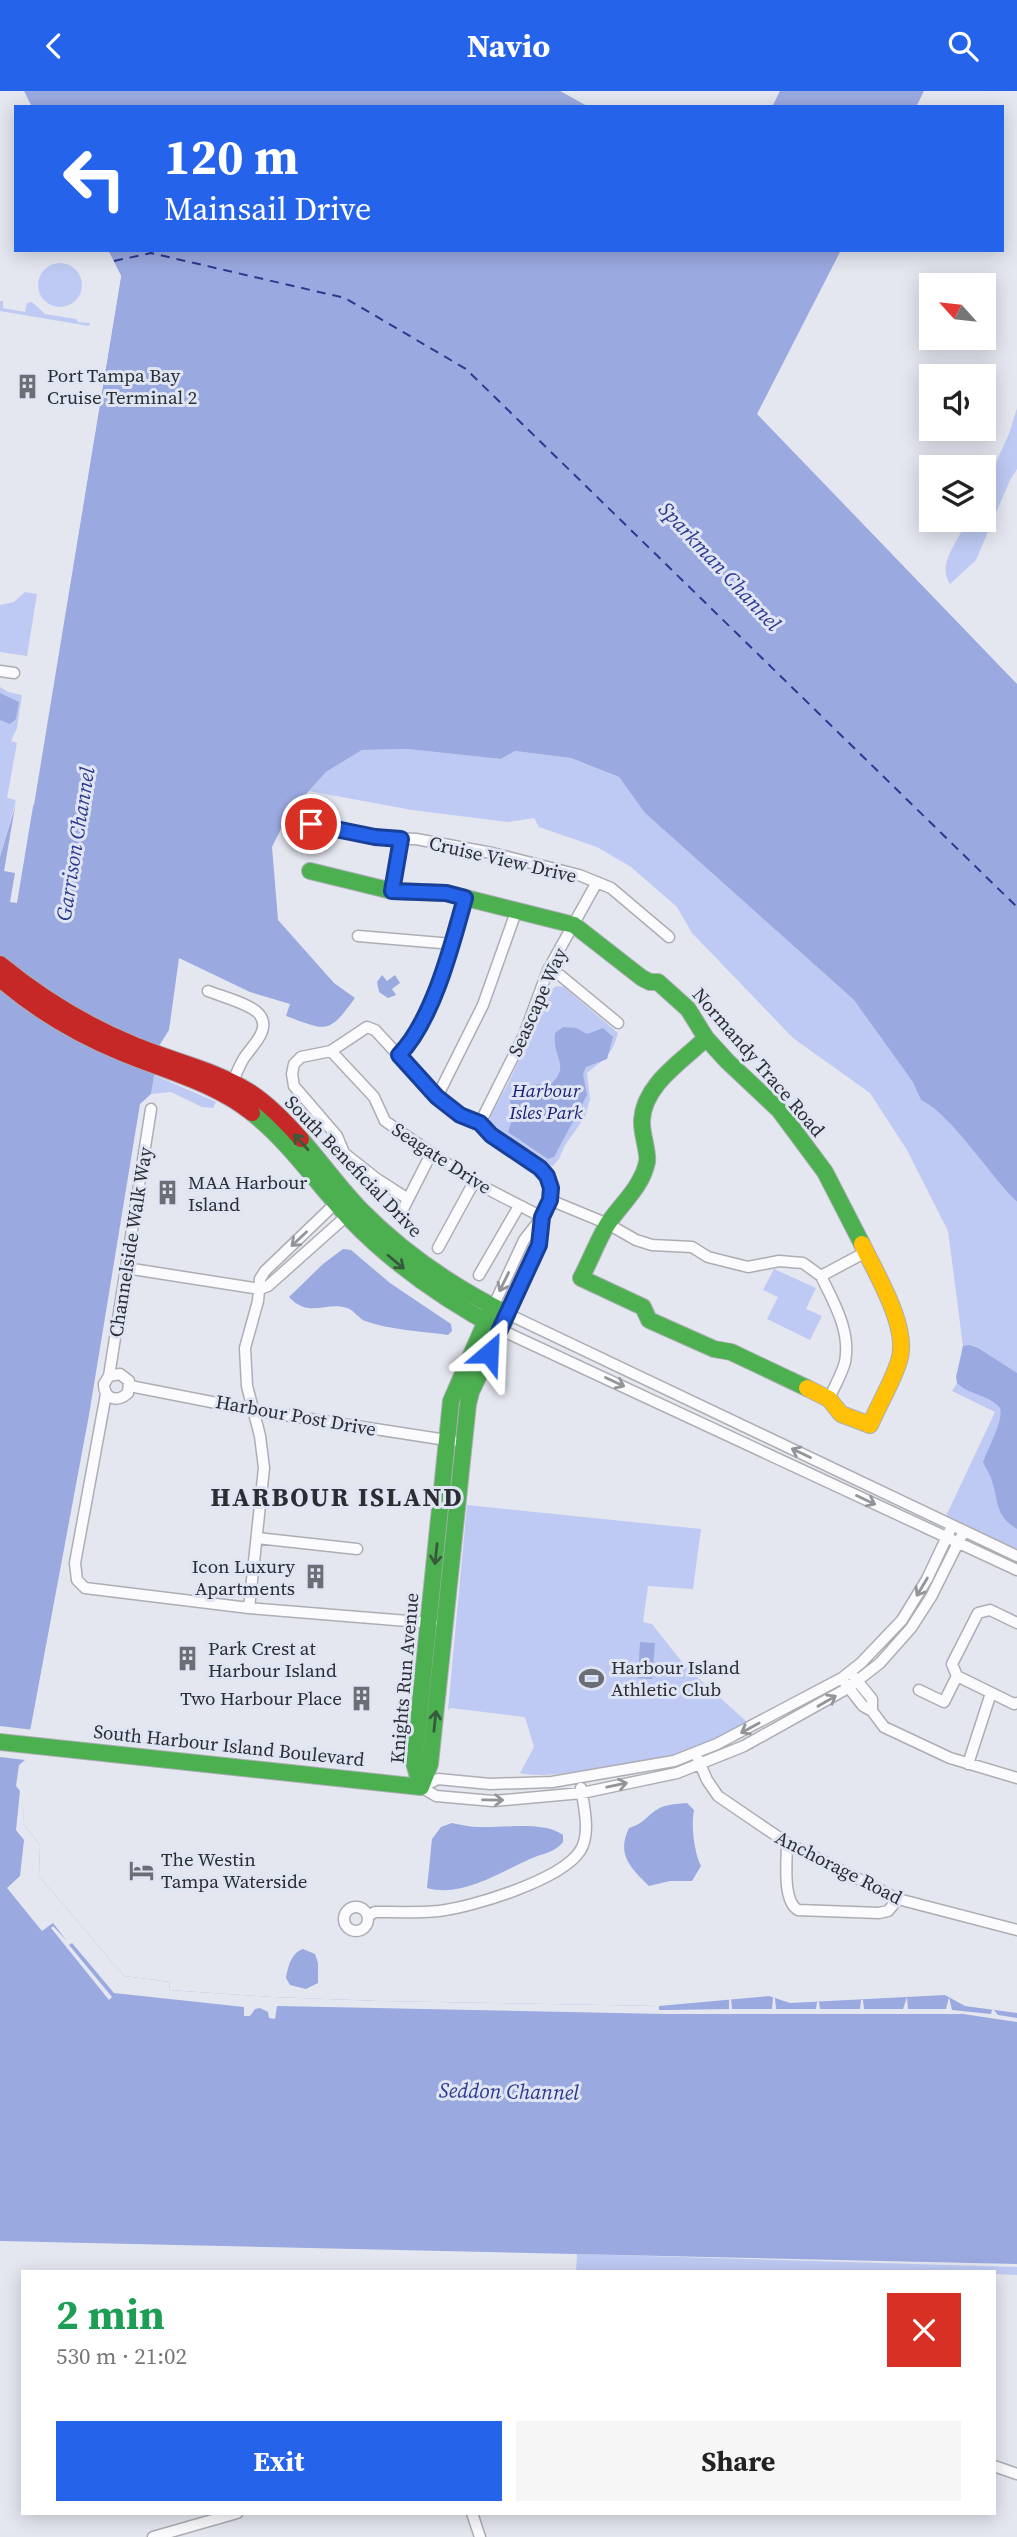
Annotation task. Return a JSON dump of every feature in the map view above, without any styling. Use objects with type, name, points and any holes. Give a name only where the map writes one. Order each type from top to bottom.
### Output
[{"type":"street","points":[[0,671],[14,673]]},
{"type":"street","name":"Cruise View Drive","points":[[311,824],[375,837],[416,839],[492,853],[579,875],[611,888],[669,937]]},
{"type":"street","name":"Cruise View Drive","points":[[392,891],[401,839]]},
{"type":"street","points":[[310,871],[392,891],[446,893],[574,925]]},
{"type":"street","name":"Seascape Way","points":[[480,1123],[524,1035],[548,970],[597,882]]},
{"type":"street","points":[[399,1055],[410,1044],[435,992],[453,944],[465,898]]},
{"type":"street","points":[[437,1097],[483,1005],[516,909]]},
{"type":"street","name":"Normandy Trace Road","points":[[574,925],[642,978],[659,982],[688,1009],[706,1038],[727,1062],[779,1110],[825,1172],[898,1323],[900,1359],[870,1425],[841,1414],[830,1399],[731,1352],[714,1349],[649,1319],[643,1307],[581,1278],[608,1224]]},
{"type":"street","points":[[358,936],[453,944]]},
{"type":"street","points":[[0,964],[46,1000],[80,1021],[169,1065]]},
{"type":"street","points":[[548,970],[561,976],[618,1023]]},
{"type":"street","points":[[0,979],[67,1027],[106,1046],[169,1065]]},
{"type":"street","points":[[208,991],[253,1009],[263,1022],[262,1033],[244,1059],[230,1089]]},
{"type":"street","points":[[408,1199],[376,1179],[344,1153],[337,1136],[294,1086],[294,1064],[301,1057],[331,1051],[367,1027],[375,1030],[437,1097],[460,1115],[480,1123],[491,1135],[540,1168],[547,1176],[551,1188],[550,1200],[652,1245],[692,1247],[708,1257],[748,1267],[779,1261],[803,1263],[821,1276],[838,1310],[846,1337],[845,1363],[830,1399]]},
{"type":"street","points":[[608,1224],[628,1201],[648,1161],[642,1144],[642,1108],[653,1087],[706,1038]]},
{"type":"street","name":"Seagate Drive","points":[[331,1051],[374,1097],[385,1121],[474,1182],[542,1217]]},
{"type":"street","name":"South Beneficial Drive","points":[[169,1065],[270,1108],[347,1204],[489,1314],[501,1329],[1017,1570]]},
{"type":"street","name":"Channelside Walk Way","points":[[109,1376],[151,1109]]},
{"type":"street","points":[[399,1217],[431,1154]]},
{"type":"street","points":[[438,1248],[474,1182]]},
{"type":"street","name":"Knights Run Avenue","points":[[421,1787],[430,1765],[439,1526],[455,1441],[456,1388],[524,1240],[542,1217],[550,1200]]},
{"type":"street","points":[[126,1268],[260,1289],[268,1286],[347,1204]]},
{"type":"street","points":[[249,1608],[264,1468],[260,1436],[247,1386],[245,1348],[260,1289],[260,1279],[265,1271],[347,1204]]},
{"type":"street","points":[[479,1275],[519,1206]]},
{"type":"street","name":"Knights Run Avenue","points":[[457,1424],[539,1245],[542,1217]]},
{"type":"street","points":[[821,1276],[866,1252]]},
{"type":"street","points":[[514,1262],[529,1269]]},
{"type":"street","name":"South Beneficial Drive","points":[[489,1314],[508,1314],[1017,1556]]},
{"type":"street","points":[[573,1362],[580,1347]]},
{"type":"street","points":[[106,1394],[118,1400],[128,1393],[130,1386],[125,1376],[114,1373],[104,1384],[106,1394],[75,1563],[76,1580],[85,1588],[249,1608],[437,1623]]},
{"type":"street","name":"Harbour Post Drive","points":[[130,1386],[252,1410],[455,1441]]},
{"type":"street","points":[[725,1434],[732,1420]]},
{"type":"street","name":"Knights Run Avenue","points":[[437,1623],[456,1526],[455,1441]]},
{"type":"street","points":[[832,1484],[838,1471]]},
{"type":"street","name":"South Harbour Island Boulevard","points":[[421,1787],[438,1780],[490,1784],[552,1783],[674,1761],[744,1731],[849,1680],[902,1620],[927,1579],[952,1525]]},
{"type":"street","points":[[439,1526],[456,1526]]},
{"type":"street","name":"South Harbour Island Boulevard","points":[[0,1742],[421,1787],[436,1796],[493,1801],[582,1793],[677,1773],[754,1741],[885,1658],[931,1597],[964,1531]]},
{"type":"street","points":[[257,1538],[357,1549]]},
{"type":"street","points":[[1017,1623],[990,1610],[978,1613],[952,1664],[957,1676],[1014,1704],[1017,1703]]},
{"type":"street","points":[[919,1690],[944,1702],[957,1676]]},
{"type":"street","points":[[849,1680],[863,1706],[872,1711],[878,1722],[890,1731],[968,1764],[1017,1779]]},
{"type":"street","points":[[968,1764],[991,1693]]},
{"type":"street","name":"Anchorage Road","points":[[697,1752],[700,1765],[718,1796],[787,1843],[898,1899],[1017,1930]]},
{"type":"street","points":[[368,1916],[375,1912],[442,1911],[519,1889],[571,1860],[580,1850],[586,1835],[580,1778]]},
{"type":"street","points":[[787,1843],[787,1892],[789,1902],[798,1910],[878,1913],[888,1911],[898,1899]]},
{"type":"street","points":[[996,2467],[1017,2474]]},
{"type":"street","points":[[153,2537],[230,2515]]},
{"type":"street","points":[[473,2515],[480,2537]]},
{"type":"green space","points":[[60,263],[75,270],[82,285],[75,300],[60,307],[45,300],[38,285],[45,270]]},
{"type":"green space","points":[[0,301],[3,301],[3,308],[25,312],[27,303],[32,302],[45,314],[90,323],[89,326],[0,311]]},
{"type":"green space","points":[[1017,408],[1017,469],[996,513],[996,462]]},
{"type":"green space","points":[[961,532],[988,532],[976,560],[950,584],[946,569],[950,552]]},
{"type":"green space","points":[[25,592],[37,594],[27,656],[0,652],[0,605],[14,602]]},
{"type":"green space","points":[[0,687],[22,695],[17,728],[11,741],[17,743],[7,798],[16,800],[0,857]]},
{"type":"green space","points":[[407,749],[501,759],[515,751],[571,758],[619,777],[645,813],[854,1000],[914,1082],[921,1100],[946,1119],[1017,1202],[1017,1549],[946,1516],[995,1412],[952,1391],[957,1383],[963,1346],[948,1231],[907,1150],[870,1093],[793,1038],[692,933],[677,907],[631,867],[597,847],[539,827],[534,818],[508,822],[412,810],[309,791],[326,772],[362,750]]},
{"type":"green space","name":"Harbour Isles Park","points":[[557,986],[564,987],[618,1033],[610,1052],[587,1073],[590,1099],[585,1117],[565,1145],[559,1159],[553,1166],[549,1166],[489,1124],[491,1114],[534,1027],[547,991]]},
{"type":"green space","points":[[154,1075],[216,1102],[213,1108],[202,1107],[171,1092],[151,1094]]},
{"type":"green space","points":[[774,1269],[816,1288],[806,1309],[822,1316],[810,1340],[767,1319],[778,1297],[763,1290]]},
{"type":"green space","points":[[467,1505],[701,1529],[693,1589],[648,1586],[643,1622],[652,1624],[686,1667],[747,1722],[705,1743],[643,1763],[554,1774],[520,1773],[534,1747],[525,1717],[451,1708],[448,1710]]},
{"type":"green space","points":[[577,2254],[1017,2267],[1017,2275],[996,2274],[996,2270],[576,2270]]},
{"type":"water","points":[[24,91],[560,91],[585,105],[31,105]]},
{"type":"water","points":[[780,91],[924,91],[917,105],[773,105]]},
{"type":"water","points":[[109,252],[840,252],[757,414],[1017,684],[1017,1202],[946,1119],[921,1100],[913,1082],[854,1000],[645,813],[619,777],[571,758],[515,751],[501,759],[407,749],[362,750],[326,772],[289,813],[272,847],[278,920],[334,983],[355,998],[332,1024],[326,1027],[310,1025],[286,1016],[290,1004],[250,992],[179,958],[169,1030],[159,1046],[151,1094],[140,1104],[89,1415],[25,1758],[23,1824],[40,1845],[39,1876],[124,1976],[170,1982],[169,1990],[380,2001],[659,2006],[769,1996],[790,2003],[945,1995],[965,2006],[1017,2013],[1017,2264],[0,2241],[0,857],[16,803],[34,805],[121,276]]},
{"type":"water","points":[[0,693],[19,702],[16,719],[10,724],[0,720]]},
{"type":"water","points":[[382,975],[387,981],[395,975],[400,983],[392,989],[396,995],[388,998],[379,992],[377,982]]},
{"type":"water","points":[[563,1027],[576,1028],[587,1034],[603,1028],[613,1037],[607,1059],[586,1067],[583,1074],[587,1095],[554,1157],[548,1159],[508,1132],[513,1117],[509,1095],[524,1087],[551,1084],[557,1077],[560,1066],[555,1033]]},
{"type":"water","points":[[343,1249],[351,1250],[390,1283],[451,1324],[452,1331],[448,1335],[406,1330],[365,1321],[352,1310],[340,1306],[311,1308],[296,1304],[289,1297]]},
{"type":"water","points":[[969,1345],[1017,1373],[1017,1529],[1001,1513],[991,1478],[983,1462],[998,1427],[1000,1408],[991,1400],[957,1383],[963,1346]]},
{"type":"water","points":[[640,1642],[655,1643],[652,1679],[638,1678]]},
{"type":"water","points":[[687,1803],[694,1810],[694,1839],[701,1866],[692,1881],[670,1881],[649,1886],[627,1860],[624,1846],[629,1828],[639,1824],[661,1807]]},
{"type":"water","points":[[452,1823],[477,1827],[545,1828],[563,1835],[563,1842],[552,1851],[467,1887],[454,1890],[427,1888],[432,1839],[441,1827]]},
{"type":"water","points":[[303,1949],[315,1954],[318,1963],[318,1983],[306,1989],[290,1985],[286,1978],[293,1957]]},
{"type":"pier","points":[[105,252],[109,252],[121,276],[17,903],[10,902],[15,873],[4,871],[16,801],[14,800],[31,802],[118,276]]},
{"type":"pier","points":[[0,1726],[34,1730],[29,1759],[26,1760],[23,1824],[40,1845],[39,1876],[124,1976],[170,1982],[169,1990],[380,2001],[659,2006],[659,2010],[729,2009],[729,1999],[732,2009],[772,2009],[773,1997],[776,2009],[816,2009],[819,2002],[820,2009],[860,2009],[863,2000],[864,2009],[903,2009],[907,1997],[908,2009],[946,2009],[949,1997],[952,2010],[991,2014],[994,2010],[998,2015],[1017,2018],[1017,2022],[963,2014],[665,2014],[277,2006],[275,2019],[269,2018],[268,2012],[260,2008],[255,2009],[250,2016],[244,2016],[244,2007],[114,1993],[72,1943],[69,1945],[112,1997],[109,2000],[51,1928],[53,1926],[67,1941],[53,1923],[42,1931],[7,1888],[20,1876],[24,1840],[16,1830],[20,1791],[16,1786],[19,1765],[25,1760],[0,1757]]},
{"type":"ferry route","points":[[114,261],[151,253],[345,298],[466,369],[1017,907]]},
{"type":"traffic: fast","points":[[310,871],[392,891],[446,893],[574,925],[642,978],[658,982],[688,1009],[706,1038],[779,1110],[825,1172],[862,1244]]},
{"type":"traffic: fast","points":[[706,1038],[666,1074],[650,1095],[642,1120],[647,1158],[644,1171],[636,1188],[607,1225],[581,1278],[643,1307],[649,1320],[714,1349],[731,1352],[807,1388]]},
{"type":"traffic: fast","points":[[252,1113],[279,1137],[350,1219],[384,1252],[440,1294],[501,1330]]},
{"type":"traffic: fast","points":[[301,1139],[352,1201],[376,1225],[448,1281],[508,1314],[471,1392],[468,1404],[430,1764],[421,1787]]},
{"type":"traffic: fast","points":[[421,1787],[414,1763],[451,1401],[489,1314]]},
{"type":"traffic: fast","points":[[0,1742],[421,1787]]},
{"type":"traffic: slow","points":[[807,1388],[829,1399],[841,1414],[870,1425],[896,1369],[901,1348],[896,1317],[862,1244]]},
{"type":"traffic: jam","points":[[0,964],[47,999],[97,1028],[147,1050],[222,1077],[250,1092],[264,1102],[301,1139]]},
{"type":"traffic: jam","points":[[0,979],[42,1011],[72,1029],[120,1052],[205,1085],[252,1113]]},
{"type":"place","name":"Port Tampa Bay Cruise Terminal 2","points":[[27,386]]},
{"type":"place","name":"MAA Harbour Island","points":[[168,1193]]},
{"type":"place","name":"Icon Luxury Apartments","points":[[315,1577]]},
{"type":"place","name":"Park Crest at Harbour Island","points":[[188,1659]]},
{"type":"place","name":"Harbour Island Athletic Club","points":[[591,1678]]},
{"type":"place","name":"Two Harbour Place","points":[[362,1698]]},
{"type":"place","name":"The Westin Tampa Waterside","points":[[141,1870]]},
{"type":"district","name":"HARBOUR ISLAND","points":[[337,1497]]},
{"type":"route","points":[[311,824],[375,837],[401,839],[392,891],[446,893],[465,898],[453,944],[435,992],[410,1044],[399,1055],[437,1097],[460,1115],[480,1123],[491,1135],[540,1168],[547,1176],[551,1188],[550,1200],[542,1217],[539,1245],[489,1353]]},
{"type":"water label","name":"Sparkman Channel","points":[[720,566]]},
{"type":"water label","name":"Garrison Channel","points":[[75,844]]},
{"type":"water label","name":"Seddon Channel","points":[[509,2091]]}]
